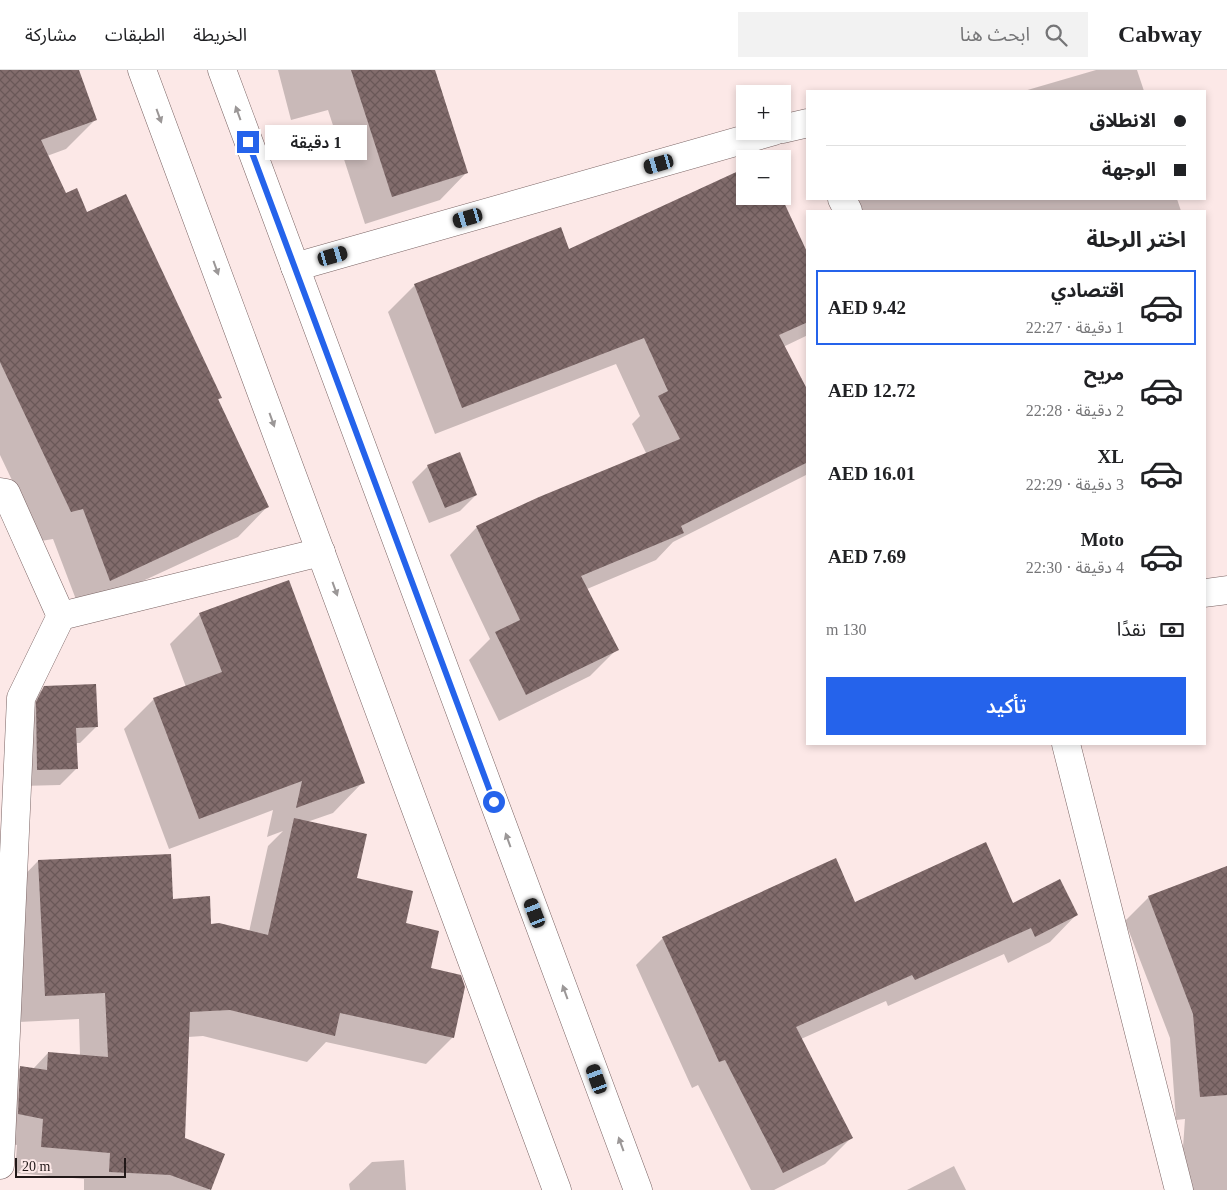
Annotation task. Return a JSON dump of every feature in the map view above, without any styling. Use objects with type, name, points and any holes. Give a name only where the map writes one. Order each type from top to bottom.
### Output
[{"type":"street","points":[[142,70],[557,1190]]},
{"type":"street","points":[[222,70],[638,1190]]},
{"type":"street","points":[[791,127],[806,123]]},
{"type":"street","points":[[295,267],[742,140]]},
{"type":"street","points":[[0,492],[6,493],[61,616]]},
{"type":"street","points":[[61,616],[321,552]]},
{"type":"street","points":[[1206,593],[1227,590]]},
{"type":"street","points":[[0,1165],[21,698],[61,616]]},
{"type":"street","points":[[1066,745],[1179,1190]]},
{"type":"building","points":[[0,70],[79,70],[97,120],[41,140],[66,193],[77,188],[87,212],[126,194],[222,398],[218,399],[269,507],[110,581],[83,509],[71,512],[0,362]]},
{"type":"building","points":[[351,70],[435,70],[468,173],[392,197]]},
{"type":"building","points":[[736,172],[736,205],[785,205],[806,250],[806,323],[779,335],[806,387],[806,463],[681,526],[684,533],[581,576],[619,650],[526,695],[495,632],[520,620],[476,526],[539,497],[680,439],[658,396],[668,391],[644,338],[462,408],[414,284],[561,227],[569,249]]},
{"type":"building","points":[[460,452],[477,495],[445,508],[427,465]]},
{"type":"building","points":[[289,580],[365,783],[296,808],[302,781],[199,819],[153,698],[222,672],[199,613]]},
{"type":"building","points":[[96,684],[98,727],[76,728],[78,769],[37,770],[36,702],[44,686]]},
{"type":"building","points":[[294,818],[367,834],[357,878],[413,891],[406,923],[439,931],[431,968],[461,975],[465,987],[454,1038],[340,1013],[335,1036],[230,1010],[190,1012],[185,1138],[225,1154],[211,1190],[170,1175],[109,1172],[110,1153],[41,1147],[43,1119],[18,1114],[20,1066],[47,1070],[48,1052],[108,1057],[105,993],[45,996],[38,860],[171,854],[173,899],[210,896],[211,924],[219,923],[268,935]]},
{"type":"building","points":[[986,842],[1013,903],[1060,879],[1078,915],[1035,937],[1031,928],[915,980],[912,975],[796,1027],[853,1138],[783,1173],[725,1060],[719,1062],[662,937],[836,858],[855,902]]},
{"type":"building","points":[[1227,866],[1227,1095],[1200,1097],[1193,1014],[1148,896]]},
{"type":"route","points":[[248,142],[494,802]]}]
